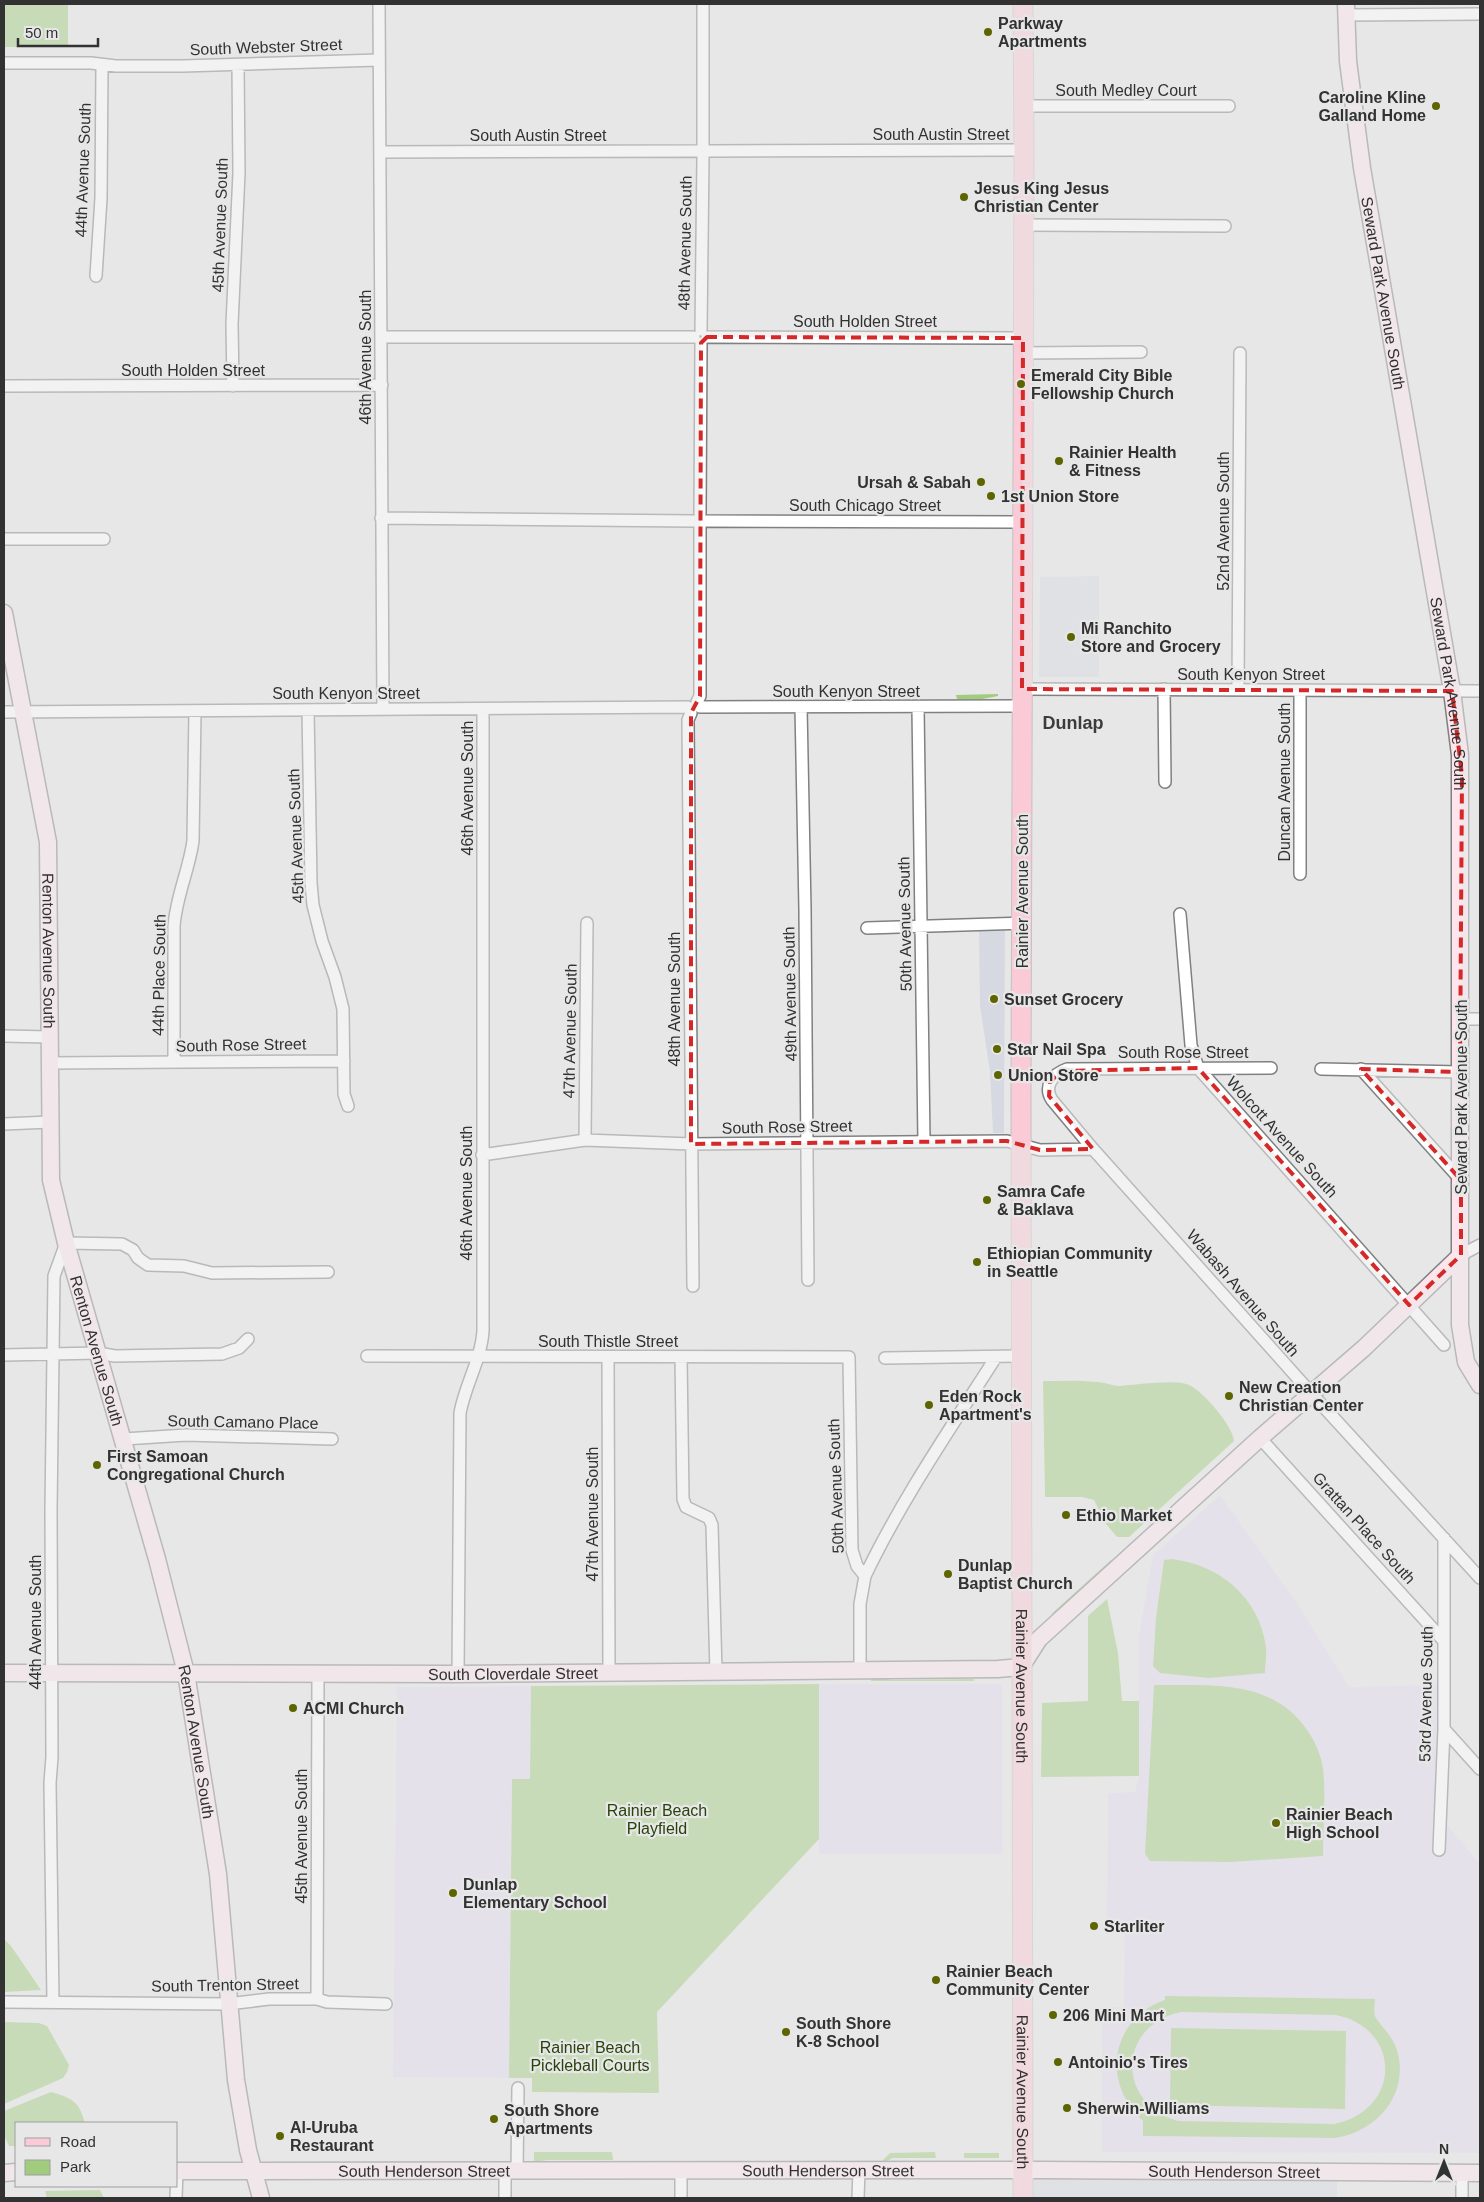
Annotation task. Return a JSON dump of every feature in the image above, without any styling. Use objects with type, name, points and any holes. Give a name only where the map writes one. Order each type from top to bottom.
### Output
[{"type":"main road","name":"Rainier Avenue South","points":[[1023,4],[1021,1145],[1023,2198]]},
{"type":"main road","name":"Seward Park Avenue South","points":[[1346,9],[1348,61],[1362,168],[1452,691],[1462,776],[1460,1336],[1466,1362],[1480,1385]]},
{"type":"main road","name":"Renton Avenue South","points":[[4,613],[48,842],[51,1180],[66,1243],[124,1440],[186,1673],[218,1874],[236,2080],[253,2171],[261,2198]]},
{"type":"main road","points":[[1021,1667],[1039,1639],[1409,1305],[1461,1255]]},
{"type":"main road","name":"South Cloverdale Street","points":[[4,1673],[458,1674],[609,1671],[716,1672],[998,1669],[1021,1667]]},
{"type":"main road","name":"South Henderson Street","points":[[178,2171],[1023,2170],[1480,2173]]},
{"type":"street","name":"46th Avenue South","points":[[379,4],[383,709]]},
{"type":"street","name":"48th Avenue South","points":[[693,1286],[688,720],[700,696],[703,4]]},
{"type":"street","points":[[1346,9],[1480,14]]},
{"type":"street","name":"South Webster Street","points":[[4,63],[91,63],[116,66],[238,66],[379,60]]},
{"type":"street","name":"44th Avenue South","points":[[96,276],[101,198],[102,65]]},
{"type":"street","name":"45th Avenue South","points":[[233,386],[232,324],[239,173],[238,66]]},
{"type":"street","name":"South Medley Court","points":[[1024,106],[1229,106]]},
{"type":"street","name":"South Austin Street","points":[[380,152],[1024,150]]},
{"type":"street","points":[[1024,226],[1225,226]]},
{"type":"street","name":"South Holden Street","points":[[382,336],[701,337],[1023,346],[1141,352]]},
{"type":"street","name":"52nd Avenue South","points":[[1238,690],[1240,353]]},
{"type":"street","name":"South Holden Street","points":[[4,386],[382,385]]},
{"type":"street","name":"South Chicago Street","points":[[381,518],[1023,522]]},
{"type":"street","points":[[4,539],[104,539]]},
{"type":"street","points":[[1164,689],[1165,782]]},
{"type":"street","name":"South Kenyon Street","points":[[4,712],[918,707],[1022,697],[1164,689],[1480,691]]},
{"type":"street","name":"Duncan Avenue South","points":[[1300,690],[1300,874]]},
{"type":"street","name":"49th Avenue South","points":[[800,707],[808,1143],[808,1280]]},
{"type":"street","name":"50th Avenue South","points":[[918,707],[924,1141]]},
{"type":"street","name":"46th Avenue South","points":[[458,1674],[460,1413],[464,1394],[478,1357],[483,1331],[483,709]]},
{"type":"street","name":"45th Avenue South","points":[[308,710],[311,883],[316,922],[341,995],[343,1009],[344,1094],[348,1106]]},
{"type":"street","name":"44th Place South","points":[[174,1062],[174,926],[175,911],[191,855],[193,841],[195,711]]},
{"type":"street","name":"Wolcott Avenue South","points":[[1180,914],[1191,1045],[1198,1068],[1444,1345]]},
{"type":"street","name":"47th Avenue South","points":[[585,1140],[587,922]]},
{"type":"street","points":[[867,928],[1022,923]]},
{"type":"street","points":[[1460,1018],[1480,1019]]},
{"type":"street","points":[[4,1036],[50,1037]]},
{"type":"street","name":"South Rose Street","points":[[50,1063],[344,1060]]},
{"type":"street","name":"South Rose Street","points":[[1048,1091],[1050,1082],[1055,1076],[1066,1069],[1270,1068]]},
{"type":"street","points":[[1321,1069],[1460,1072]]},
{"type":"street","points":[[1362,1069],[1461,1180]]},
{"type":"street","name":"Wabash Avenue South","points":[[1048,1091],[1052,1100],[1093,1149],[1311,1393],[1480,1578]]},
{"type":"street","points":[[4,1124],[50,1122]]},
{"type":"street","name":"South Rose Street","points":[[482,1155],[585,1140],[691,1144],[1007,1141],[1040,1150],[1093,1149]]},
{"type":"street","points":[[66,1243],[122,1244],[133,1250],[138,1258],[148,1265],[184,1266],[212,1273],[328,1272]]},
{"type":"street","name":"44th Avenue South","points":[[52,2002],[50,1783],[52,1757],[52,1353],[54,1276],[66,1243]]},
{"type":"street","points":[[1461,1255],[1480,1245]]},
{"type":"street","points":[[4,1355],[52,1353],[98,1353],[115,1356],[222,1354],[239,1348],[248,1339]]},
{"type":"street","name":"South Thistle Street","points":[[367,1356],[849,1357]]},
{"type":"street","points":[[885,1358],[1022,1356]]},
{"type":"street","name":"47th Avenue South","points":[[608,1357],[609,1671]]},
{"type":"street","points":[[681,1357],[683,1499],[686,1507],[709,1518],[712,1525],[716,1672]]},
{"type":"street","name":"50th Avenue South","points":[[849,1357],[852,1550],[857,1566],[865,1576]]},
{"type":"street","points":[[860,1670],[860,1604],[865,1576],[884,1535],[908,1493],[996,1357]]},
{"type":"street","name":"South Camano Place","points":[[124,1440],[186,1435],[332,1440]]},
{"type":"street","name":"Grattan Place South","points":[[1260,1438],[1443,1640]]},
{"type":"street","name":"53rd Avenue South","points":[[1440,1850],[1444,1729],[1444,1538]]},
{"type":"street","name":"45th Avenue South","points":[[317,1999],[318,1673]]},
{"type":"street","points":[[1444,1729],[1480,1769]]},
{"type":"street","name":"South Trenton Street","points":[[4,2002],[228,2004],[269,1999],[317,1999],[327,2002],[386,2004]]},
{"type":"street","points":[[505,2198],[511,2171],[518,2088]]},
{"type":"street","points":[[681,2170],[681,2198]]},
{"type":"street","points":[[858,2198],[859,2170]]},
{"type":"street","points":[[1462,2173],[1462,2198]]},
{"type":"highlighted area","points":[[707,337],[1023,338],[1022,689],[1452,691],[1462,776],[1460,1072],[1361,1069],[1461,1180],[1461,1255],[1409,1305],[1198,1068],[1061,1071],[1050,1082],[1049,1096],[1093,1149],[1040,1150],[1007,1141],[691,1144],[691,713],[700,696],[701,343]]},
{"type":"shaded area","points":[[1099,576],[1099,677],[1039,677],[1040,577]]},
{"type":"shaded area","points":[[1005,929],[1004,1133],[993,1133],[990,1071],[980,1006],[979,930]]},
{"type":"shaded area","name":"Rainier Beach High School","points":[[1220,1495],[1297,1603],[1349,1687],[1437,1685],[1439,1815],[1480,1864],[1480,2153],[1102,2152],[1102,2007],[1124,2007],[1125,1924],[1107,1926],[1108,1793],[1135,1792],[1139,1776],[1139,1636],[1153,1555]]},
{"type":"shaded area","points":[[819,1684],[1002,1684],[1002,1854],[819,1854]]},
{"type":"shaded area","name":"Dunlap Elementary School","points":[[531,1686],[530,1779],[512,1779],[509,2078],[393,2077],[397,1687]]},
{"type":"shaded area","points":[[1028,2173],[1337,2175],[1337,2198],[1028,2198]]},
{"type":"green space","points":[[4,4],[68,4],[68,47],[4,47]]},
{"type":"green space","points":[[998,694],[998,696],[982,699],[957,699],[956,695]]},
{"type":"green space","points":[[1043,1381],[1090,1381],[1120,1386],[1165,1382],[1183,1383],[1202,1394],[1223,1418],[1229,1427],[1234,1441],[1129,1537],[1117,1537],[1106,1524],[1094,1500],[1082,1497],[1045,1497]]},
{"type":"green space","points":[[1172,1559],[1190,1562],[1221,1576],[1246,1599],[1262,1629],[1266,1647],[1265,1673],[1209,1678],[1160,1673],[1153,1666],[1156,1618],[1164,1560]]},
{"type":"green space","points":[[1111,1560],[1112,1562],[1061,1609],[1050,1615]]},
{"type":"green space","points":[[1107,1599],[1118,1653],[1122,1701],[1139,1701],[1139,1776],[1041,1777],[1042,1703],[1088,1701],[1088,1616]]},
{"type":"green space","points":[[871,1677],[883,1677],[890,1680],[974,1679],[974,1681],[871,1681]]},
{"type":"green space","name":"Rainier Beach Playfield","points":[[819,1684],[819,1839],[657,2012],[659,2093],[532,2092],[532,2078],[509,2078],[512,1779],[530,1779],[531,1686]]},
{"type":"green space","points":[[1154,1685],[1238,1688],[1258,1693],[1276,1701],[1293,1713],[1313,1739],[1322,1763],[1324,1790],[1323,1856],[1229,1862],[1150,1861],[1145,1854]]},
{"type":"green space","points":[[4,1939],[11,1946],[41,1990],[4,1992]]},
{"type":"green space","points":[[1165,1996],[1375,1999],[1375,2016],[1390,2036],[1397,2050],[1400,2066],[1399,2081],[1394,2096],[1387,2108],[1377,2119],[1364,2128],[1335,2138],[1143,2136],[1143,2121],[1130,2106],[1121,2089],[1117,2071],[1118,2053],[1123,2037],[1132,2022],[1147,2009],[1165,2000]],"holes":[[[1181,2012],[1336,2015],[1358,2023],[1373,2036],[1382,2052],[1385,2070],[1382,2087],[1372,2103],[1356,2116],[1334,2124],[1178,2121],[1158,2112],[1143,2099],[1135,2082],[1132,2065],[1136,2048],[1145,2032],[1160,2020]]]},
{"type":"green space","points":[[4,2022],[39,2023],[47,2026],[69,2065],[63,2078],[4,2104]]},
{"type":"green space","points":[[1171,2028],[1346,2031],[1345,2109],[1170,2105]]},
{"type":"green space","points":[[51,2092],[64,2096],[74,2102],[80,2110],[85,2122],[15,2122],[15,2146],[9,2146],[4,2135],[4,2111]]},
{"type":"green space","points":[[534,2152],[612,2152],[613,2160],[547,2160],[534,2162]]},
{"type":"green space","points":[[935,2152],[936,2158],[893,2158],[883,2163],[883,2160],[890,2153]]},
{"type":"green space","points":[[964,2153],[999,2153],[999,2158],[964,2158]]},
{"type":"green space","points":[[100,2190],[104,2198],[47,2198],[45,2191]]},
{"type":"place","name":"Parkway Apartments","points":[[988,32]]},
{"type":"place","name":"Caroline Kline Galland Home","points":[[1436,106]]},
{"type":"place","name":"Jesus King Jesus Christian Center","points":[[964,197]]},
{"type":"place","name":"Emerald City Bible Fellowship Church","points":[[1021,384]]},
{"type":"place","name":"Rainier Health & Fitness","points":[[1059,461]]},
{"type":"place","name":"Ursah & Sabah","points":[[981,482]]},
{"type":"place","name":"1st Union Store","points":[[991,496]]},
{"type":"place","name":"Mi Ranchito Store and Grocery","points":[[1071,637]]},
{"type":"place","name":"Sunset Grocery","points":[[994,999]]},
{"type":"place","name":"Star Nail Spa","points":[[997,1049]]},
{"type":"place","name":"Union Store","points":[[998,1075]]},
{"type":"place","name":"Samra Cafe & Baklava","points":[[987,1200]]},
{"type":"place","name":"Ethiopian Community in Seattle","points":[[977,1262]]},
{"type":"place","name":"New Creation Christian Center","points":[[1229,1396]]},
{"type":"place","name":"Eden Rock Apartment's","points":[[929,1405]]},
{"type":"place","name":"First Samoan Congregational Church","points":[[97,1465]]},
{"type":"place","name":"Ethio Market","points":[[1066,1515]]},
{"type":"place","name":"Dunlap Baptist Church","points":[[948,1574]]},
{"type":"place","name":"ACMI Church","points":[[293,1708]]},
{"type":"place","name":"Rainier Beach High School","points":[[1276,1823]]},
{"type":"place","name":"Dunlap Elementary School","points":[[453,1893]]},
{"type":"place","name":"Starliter","points":[[1094,1926]]},
{"type":"place","name":"Rainier Beach Community Center","points":[[936,1980]]},
{"type":"place","name":"206 Mini Mart","points":[[1053,2015]]},
{"type":"place","name":"South Shore K-8 School","points":[[786,2032]]},
{"type":"place","name":"Antoinio's Tires","points":[[1058,2062]]},
{"type":"place","name":"Sherwin-Williams","points":[[1067,2108]]},
{"type":"place","name":"South Shore Apartments","points":[[494,2119]]},
{"type":"place","name":"Al-Uruba Restaurant","points":[[280,2136]]},
{"type":"district","name":"Dunlap","points":[[1073,723]]},
{"type":"park label","name":"Rainier Beach Pickleball Courts","points":[[590,2056]]}]
